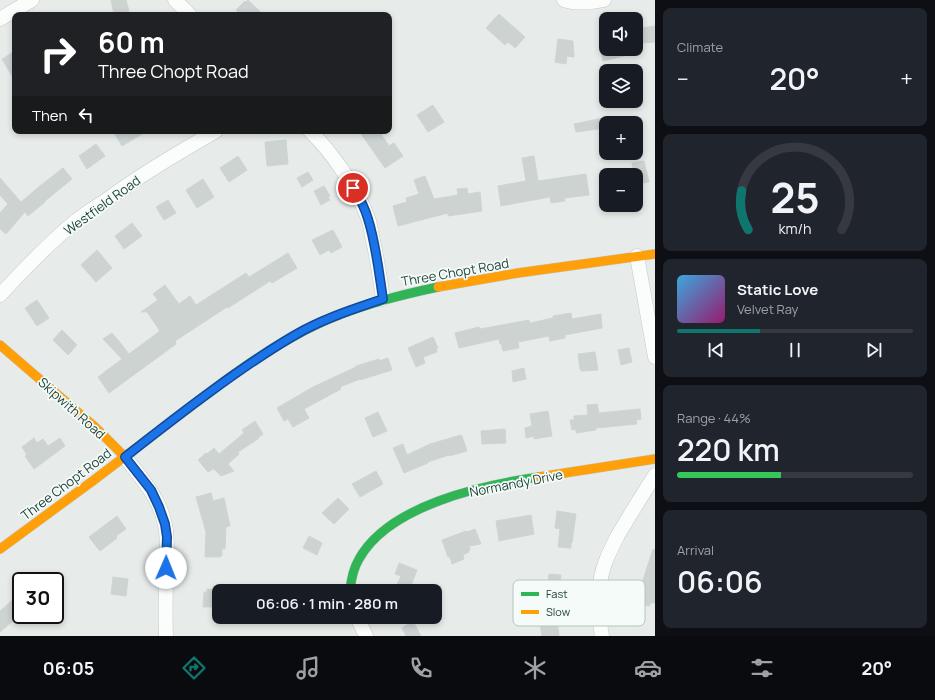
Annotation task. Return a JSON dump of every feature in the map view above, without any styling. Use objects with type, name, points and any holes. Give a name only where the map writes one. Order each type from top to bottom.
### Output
[{"type":"main road","name":"Three Chopt Road","points":[[0,549],[125,457],[236,372],[275,346],[338,314],[383,299],[438,286],[655,254]]},
{"type":"main road","name":"Skipwith Road","points":[[0,345],[95,427],[125,457]]},
{"type":"main road","name":"Normandy Drive","points":[[351,584],[355,567],[371,542],[387,528],[408,515],[429,505],[461,493],[498,484],[655,459]]},
{"type":"street","points":[[0,18],[32,0]]},
{"type":"street","points":[[175,0],[187,12]]},
{"type":"street","points":[[564,0],[577,3],[590,3],[604,0]]},
{"type":"street","name":"Westfield Road","points":[[0,295],[53,240],[79,219],[119,190],[211,134]]},
{"type":"street","points":[[313,134],[338,164],[360,199],[368,219],[374,242],[383,299]]},
{"type":"street","points":[[638,256],[655,357]]},
{"type":"street","name":"Skipwith Road","points":[[125,457],[151,490],[165,524],[167,537],[165,615],[166,636]]},
{"type":"street","points":[[601,580],[607,556],[629,516],[655,475]]},
{"type":"street","points":[[360,624],[366,636]]},
{"type":"street","points":[[600,626],[602,636]]},
{"type":"building","points":[[111,0],[126,0],[129,11],[113,12]]},
{"type":"building","points":[[248,0],[261,12],[238,12],[236,10],[245,1],[246,2]]},
{"type":"building","points":[[499,14],[525,37],[515,48],[508,42],[505,45],[486,28]]},
{"type":"building","points":[[655,26],[655,42],[643,43],[643,28]]},
{"type":"building","points":[[558,39],[573,41],[574,57],[567,56],[566,64],[555,62]]},
{"type":"building","points":[[12,53],[12,76],[2,59]]},
{"type":"building","points":[[602,56],[624,56],[603,61]]},
{"type":"building","points":[[433,105],[444,122],[428,132],[417,115]]},
{"type":"building","points":[[599,119],[599,129],[576,132],[574,124]]},
{"type":"building","points":[[115,134],[142,134],[122,146]]},
{"type":"building","points":[[361,134],[381,134],[389,146],[394,143],[403,156],[385,168]]},
{"type":"building","points":[[286,140],[288,164],[267,166],[265,142]]},
{"type":"building","points":[[96,144],[105,156],[87,169],[79,156]]},
{"type":"building","points":[[238,156],[247,170],[229,182],[220,168]]},
{"type":"building","points":[[534,156],[538,181],[586,174],[589,195],[564,198],[565,201],[551,203],[550,197],[501,206],[498,186],[526,181],[522,158]]},
{"type":"building","points":[[644,161],[649,182],[643,183],[643,168],[633,168],[632,163]]},
{"type":"building","points":[[63,168],[72,179],[28,216],[25,212],[6,234],[0,229],[0,213],[8,204],[0,195],[0,178],[21,202]]},
{"type":"building","points":[[308,172],[313,180],[302,187],[297,178]]},
{"type":"building","points":[[425,176],[434,199],[458,195],[457,189],[467,188],[468,194],[480,192],[482,211],[448,216],[448,213],[398,226],[393,206],[407,202],[406,198],[419,194],[414,180]]},
{"type":"building","points":[[203,179],[214,197],[197,208],[186,190]]},
{"type":"building","points":[[324,186],[330,196],[328,197],[330,200],[321,205],[314,191]]},
{"type":"building","points":[[168,200],[176,213],[164,220],[156,207]]},
{"type":"building","points":[[132,223],[142,236],[124,249],[115,236]]},
{"type":"building","points":[[333,230],[342,247],[331,253],[329,250],[320,255],[312,240]]},
{"type":"building","points":[[97,250],[112,268],[96,282],[81,265]]},
{"type":"building","points":[[288,253],[297,268],[272,283],[270,281],[175,341],[176,344],[109,393],[98,377],[122,359],[103,339],[112,333],[129,354],[160,331],[147,312],[141,312],[158,300],[153,294],[165,285],[179,304],[190,296],[196,305],[246,273],[249,277]]},
{"type":"building","points":[[37,300],[49,318],[37,326],[25,308]]},
{"type":"building","points":[[571,313],[572,319],[601,314],[602,328],[565,335],[565,338],[550,341],[549,336],[518,342],[519,348],[503,351],[499,339],[459,348],[455,333],[479,327],[480,329],[529,320],[530,323],[553,318],[553,316]]},
{"type":"building","points":[[62,330],[77,345],[68,355],[53,340]]},
{"type":"building","points":[[433,337],[438,348],[436,349],[437,352],[423,357],[425,363],[416,367],[408,348]]},
{"type":"building","points":[[629,348],[632,362],[621,365],[618,350]]},
{"type":"building","points":[[595,352],[598,370],[581,371],[578,354]]},
{"type":"building","points":[[388,358],[392,370],[360,379],[340,387],[341,389],[304,409],[309,418],[293,427],[288,419],[284,421],[277,408],[313,387],[356,366],[379,359],[379,361]]},
{"type":"building","points":[[524,368],[526,379],[513,382],[512,371]]},
{"type":"building","points":[[597,404],[599,413],[640,409],[641,419],[636,420],[637,424],[596,428],[596,430],[576,433],[576,429],[572,430],[570,420],[574,420],[574,416],[588,415],[587,405]]},
{"type":"building","points":[[548,411],[552,436],[534,439],[534,436],[526,438],[525,428],[532,426],[530,414]]},
{"type":"building","points":[[378,412],[387,431],[373,437],[365,418]]},
{"type":"building","points":[[255,421],[263,434],[238,452],[239,454],[228,464],[234,471],[221,476],[214,469],[208,472],[198,460],[214,448],[219,454],[244,433],[242,430]]},
{"type":"building","points":[[505,429],[506,443],[482,444],[481,431]]},
{"type":"building","points":[[461,435],[467,451],[428,462],[404,473],[393,448],[403,444],[407,455],[430,444]]},
{"type":"building","points":[[34,438],[37,443],[43,439],[48,446],[60,438],[65,446],[34,469],[25,456],[27,455],[22,447]]},
{"type":"building","points":[[376,471],[383,484],[360,497],[352,484]]},
{"type":"building","points":[[211,493],[213,501],[224,498],[230,526],[226,527],[225,549],[222,548],[222,556],[220,557],[205,557],[206,532],[196,497]]},
{"type":"building","points":[[338,498],[349,509],[334,524],[322,513]]},
{"type":"building","points":[[557,511],[576,514],[571,548],[558,547],[560,529],[555,528]]},
{"type":"building","points":[[531,515],[534,534],[499,541],[496,521]]},
{"type":"building","points":[[117,516],[126,529],[100,551],[89,537]]},
{"type":"building","points":[[475,529],[481,544],[469,546],[469,552],[463,555],[464,559],[452,564],[442,540]]},
{"type":"building","points":[[309,536],[322,543],[317,555],[303,548]]},
{"type":"building","points":[[653,549],[655,550],[655,603],[650,603],[650,606],[645,605],[645,580],[643,580]]},
{"type":"building","points":[[399,563],[417,570],[412,584],[397,584],[401,576],[395,574]]},
{"type":"building","points":[[549,574],[561,575],[561,580],[548,580]]},
{"type":"building","points":[[113,577],[128,579],[126,596],[111,594]]},
{"type":"building","points":[[207,589],[212,589],[212,607],[203,607],[204,592],[207,592]]},
{"type":"building","points":[[12,600],[12,622],[0,632],[0,611]]},
{"type":"building","points":[[408,624],[415,624],[421,636],[406,636],[402,628]]},
{"type":"building","points":[[540,626],[558,626],[559,636],[542,636]]},
{"type":"traffic: fast","points":[[198,401],[266,352],[303,331],[341,314],[377,302],[438,287]]},
{"type":"traffic: fast","points":[[351,584],[355,567],[359,559],[373,540],[392,525],[414,511],[465,492],[539,477]]},
{"type":"traffic: slow","points":[[438,287],[518,273],[655,254]]},
{"type":"traffic: slow","points":[[0,345],[95,427],[125,457]]},
{"type":"traffic: slow","points":[[0,549],[198,401]]},
{"type":"traffic: slow","points":[[539,477],[655,459]]},
{"type":"route","points":[[166,568],[167,537],[165,524],[159,507],[151,490],[125,457],[236,372],[275,346],[338,314],[383,299],[375,249],[368,219],[360,199],[353,188]]}]
